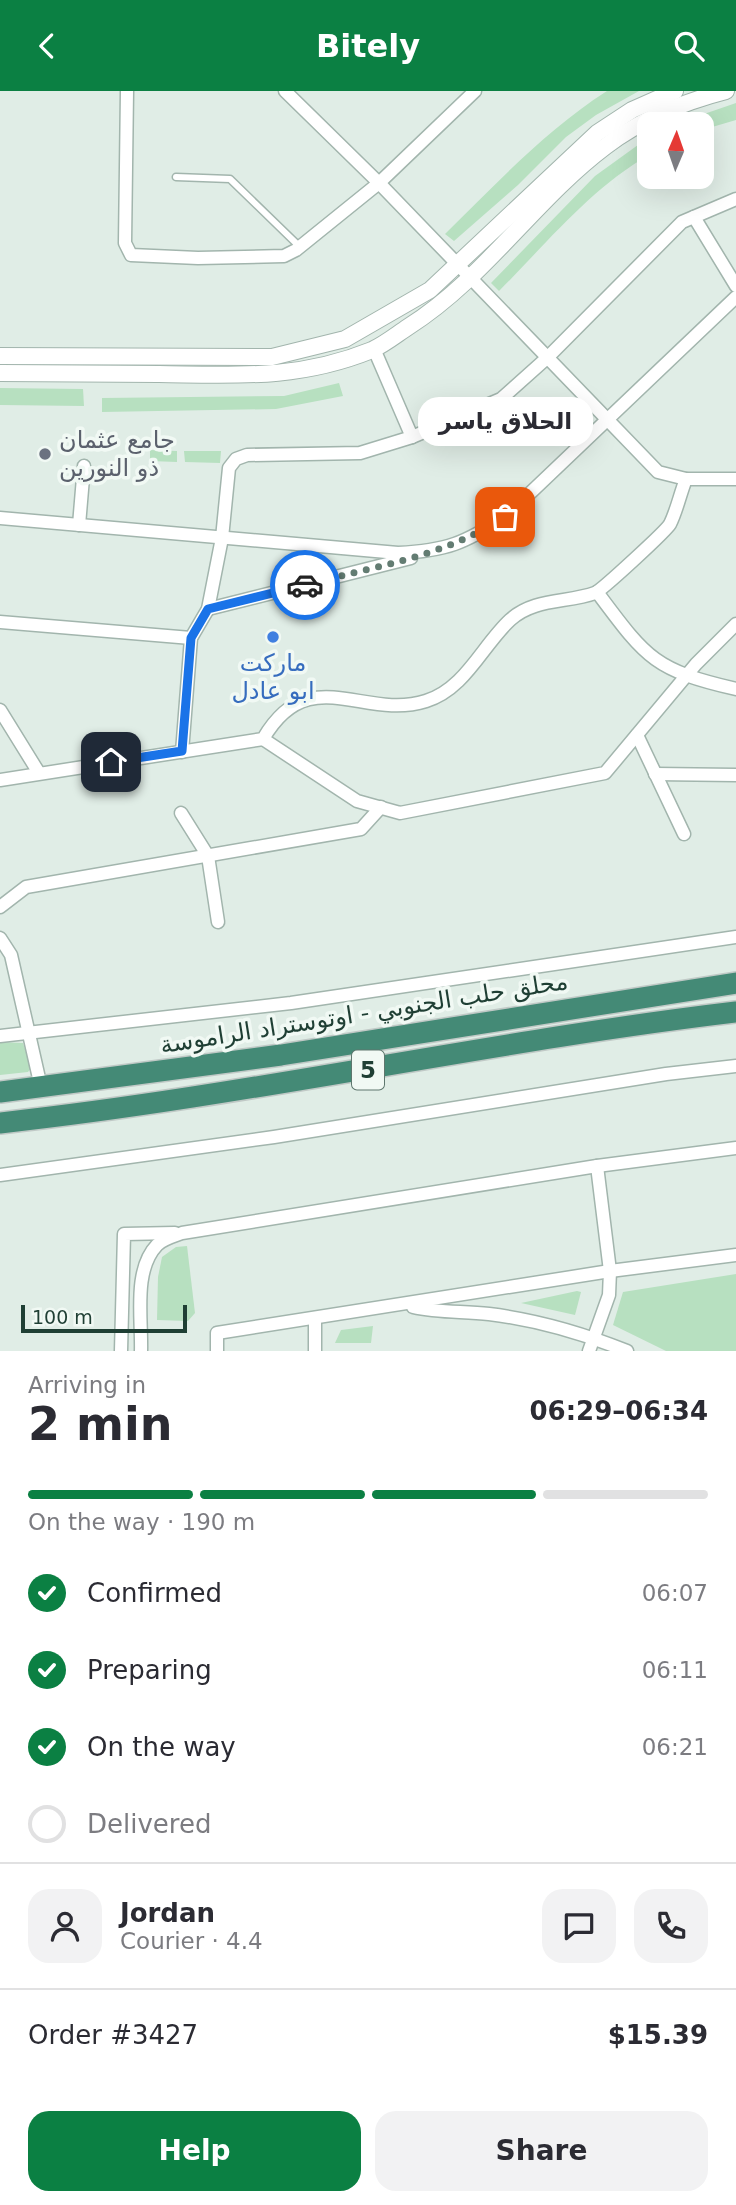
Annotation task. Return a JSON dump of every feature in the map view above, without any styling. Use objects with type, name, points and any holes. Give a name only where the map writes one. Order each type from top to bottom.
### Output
[{"type":"highway","name":"محلق حلب الجنوبي - اوتوستراد الراموسة","points":[[0,1092],[281,1055],[736,983]]},
{"type":"highway","name":"5","points":[[0,1123],[290,1083],[647,1021],[736,1012]]},
{"type":"street","points":[[127,91],[125,243],[131,255],[198,258],[284,256],[301,248],[379,183],[475,91]]},
{"type":"street","points":[[285,91],[379,183],[658,472],[686,479],[736,479]]},
{"type":"street","points":[[0,356],[272,357],[345,339],[430,290],[597,133],[632,110],[675,91]]},
{"type":"street","points":[[0,373],[270,376],[315,368],[374,349],[434,310],[471,279],[576,171],[607,145],[641,123],[681,104],[726,91]]},
{"type":"street","points":[[182,751],[191,638],[208,609],[222,538],[229,468],[236,459],[247,455],[360,453],[412,437],[501,399],[548,357],[682,222],[736,198]]},
{"type":"street","points":[[694,217],[736,286]]},
{"type":"street","points":[[208,609],[436,552],[471,539],[505,517],[736,297]]},
{"type":"street","points":[[374,349],[412,437]]},
{"type":"street","points":[[167,356],[167,374]]},
{"type":"street","points":[[79,525],[84,466]]},
{"type":"street","points":[[263,739],[286,709],[319,697],[398,705],[429,700],[444,692],[469,669],[510,619],[546,601],[597,592],[669,526],[686,479]]},
{"type":"street","points":[[0,518],[398,553],[436,552]]},
{"type":"street","points":[[597,592],[638,646],[665,668],[685,677],[736,689]]},
{"type":"street","points":[[0,622],[191,638]]},
{"type":"street","points":[[0,780],[263,739],[357,801],[400,813],[605,773],[685,677],[736,624]]},
{"type":"street","points":[[0,710],[40,773]]},
{"type":"street","points":[[637,735],[684,834]]},
{"type":"street","points":[[655,774],[736,775]]},
{"type":"street","points":[[0,907],[26,887],[361,829],[381,807]]},
{"type":"street","points":[[181,813],[208,856],[218,922]]},
{"type":"street","points":[[0,1036],[291,1003],[736,937]]},
{"type":"street","points":[[0,938],[12,955],[41,1087]]},
{"type":"street","points":[[0,1175],[274,1137],[666,1074],[736,1066]]},
{"type":"street","points":[[121,1351],[124,1234],[182,1233],[597,1166],[736,1148]]},
{"type":"street","points":[[589,1351],[609,1295],[610,1271],[597,1166]]},
{"type":"street","points":[[141,1351],[145,1261],[159,1242],[182,1233]]},
{"type":"street","points":[[217,1351],[216,1333],[409,1306],[610,1271],[736,1255]]},
{"type":"street","points":[[409,1306],[437,1312],[486,1314],[534,1321],[627,1351]]},
{"type":"street","points":[[314,1318],[315,1351]]},
{"type":"lane","points":[[176,177],[230,179],[301,248]]},
{"type":"green space","points":[[607,91],[639,91],[596,115],[566,137],[518,185],[454,241],[445,234],[542,140]]},
{"type":"green space","points":[[736,103],[736,120],[714,126],[714,112],[710,112]]},
{"type":"green space","points":[[637,146],[637,162],[588,200],[499,291],[491,283],[595,176]]},
{"type":"green space","points":[[339,383],[343,396],[276,409],[102,412],[102,398],[284,396]]},
{"type":"green space","points":[[0,388],[83,389],[84,406],[0,405]]},
{"type":"green space","points":[[150,450],[177,451],[177,462],[150,461]]},
{"type":"green space","points":[[184,451],[221,451],[220,463],[185,462]]},
{"type":"green space","points":[[0,1042],[23,1043],[31,1068],[28,1072],[0,1075]]},
{"type":"green space","points":[[187,1246],[195,1313],[188,1321],[157,1320],[158,1277],[162,1257],[176,1247]]},
{"type":"green space","points":[[736,1274],[736,1351],[666,1351],[613,1325],[623,1292]]},
{"type":"green space","points":[[581,1292],[575,1315],[521,1303]]},
{"type":"green space","points":[[373,1326],[371,1343],[335,1343],[341,1330]]},
{"type":"way so far","points":[[305,585],[436,552],[471,539],[505,517]]},
{"type":"place","name":"جامع عثمان ذو النورين","points":[[45,454]]},
{"type":"place","name":"الحلاق ياسر","points":[[505,517]]},
{"type":"place","name":"ماركت ابو عادل","points":[[273,637]]},
{"type":"route","points":[[111,762],[182,751],[191,638],[208,609],[305,585]]}]
